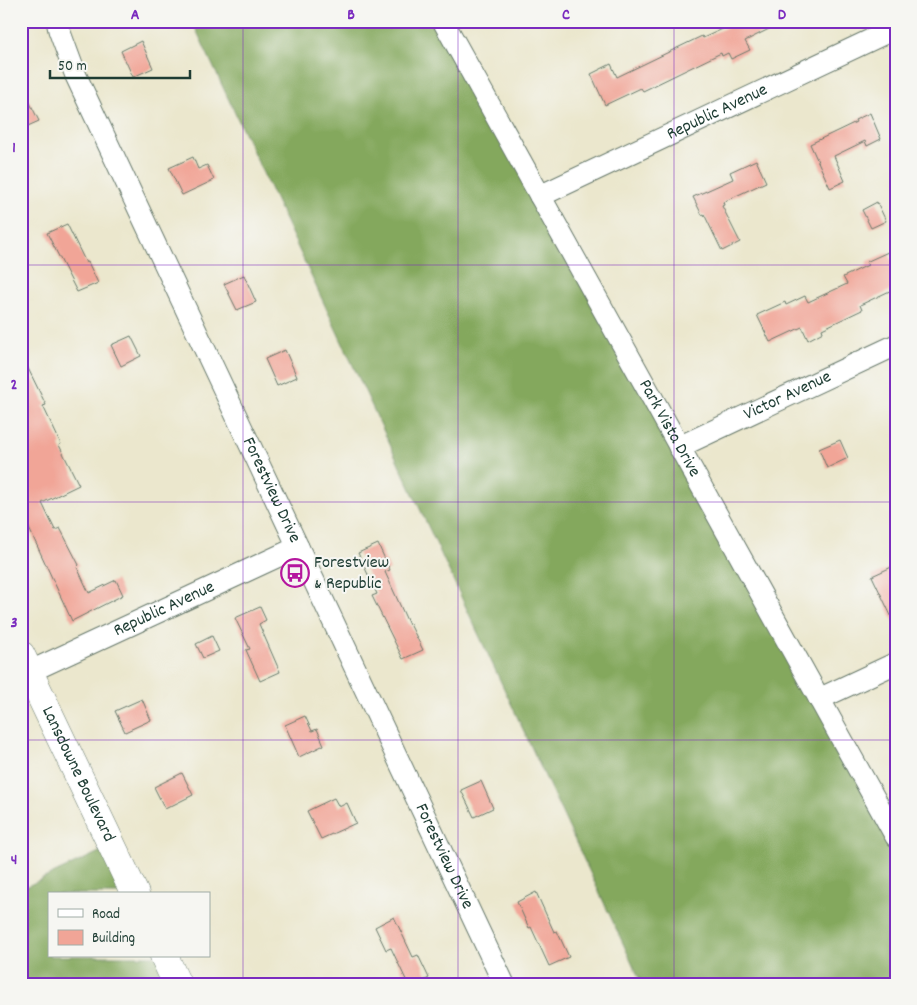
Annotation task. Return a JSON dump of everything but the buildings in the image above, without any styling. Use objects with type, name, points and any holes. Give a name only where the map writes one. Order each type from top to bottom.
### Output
[{"type":"street","name":"Forestview Drive","points":[[57,21],[76,76],[504,984]]},
{"type":"street","name":"Park Vista Drive","points":[[443,21],[896,837]]},
{"type":"street","name":"Republic Avenue","points":[[540,196],[896,28]]},
{"type":"street","name":"Victor Avenue","points":[[679,448],[896,345]]},
{"type":"street","name":"Republic Avenue","points":[[25,663],[298,548]]},
{"type":"street","name":"Lansdowne Boulevard","points":[[25,663],[133,892]]},
{"type":"street","points":[[819,699],[896,663]]},
{"type":"street","points":[[165,958],[177,984]]},
{"type":"green space","points":[[192,21],[443,21],[896,837],[896,984],[642,984]]},
{"type":"green space","points":[[112,846],[134,892],[48,892],[48,958],[165,958],[176,984],[21,984],[21,889]]},
{"type":"place","name":"Forestview & Republic","points":[[295,573]]}]
